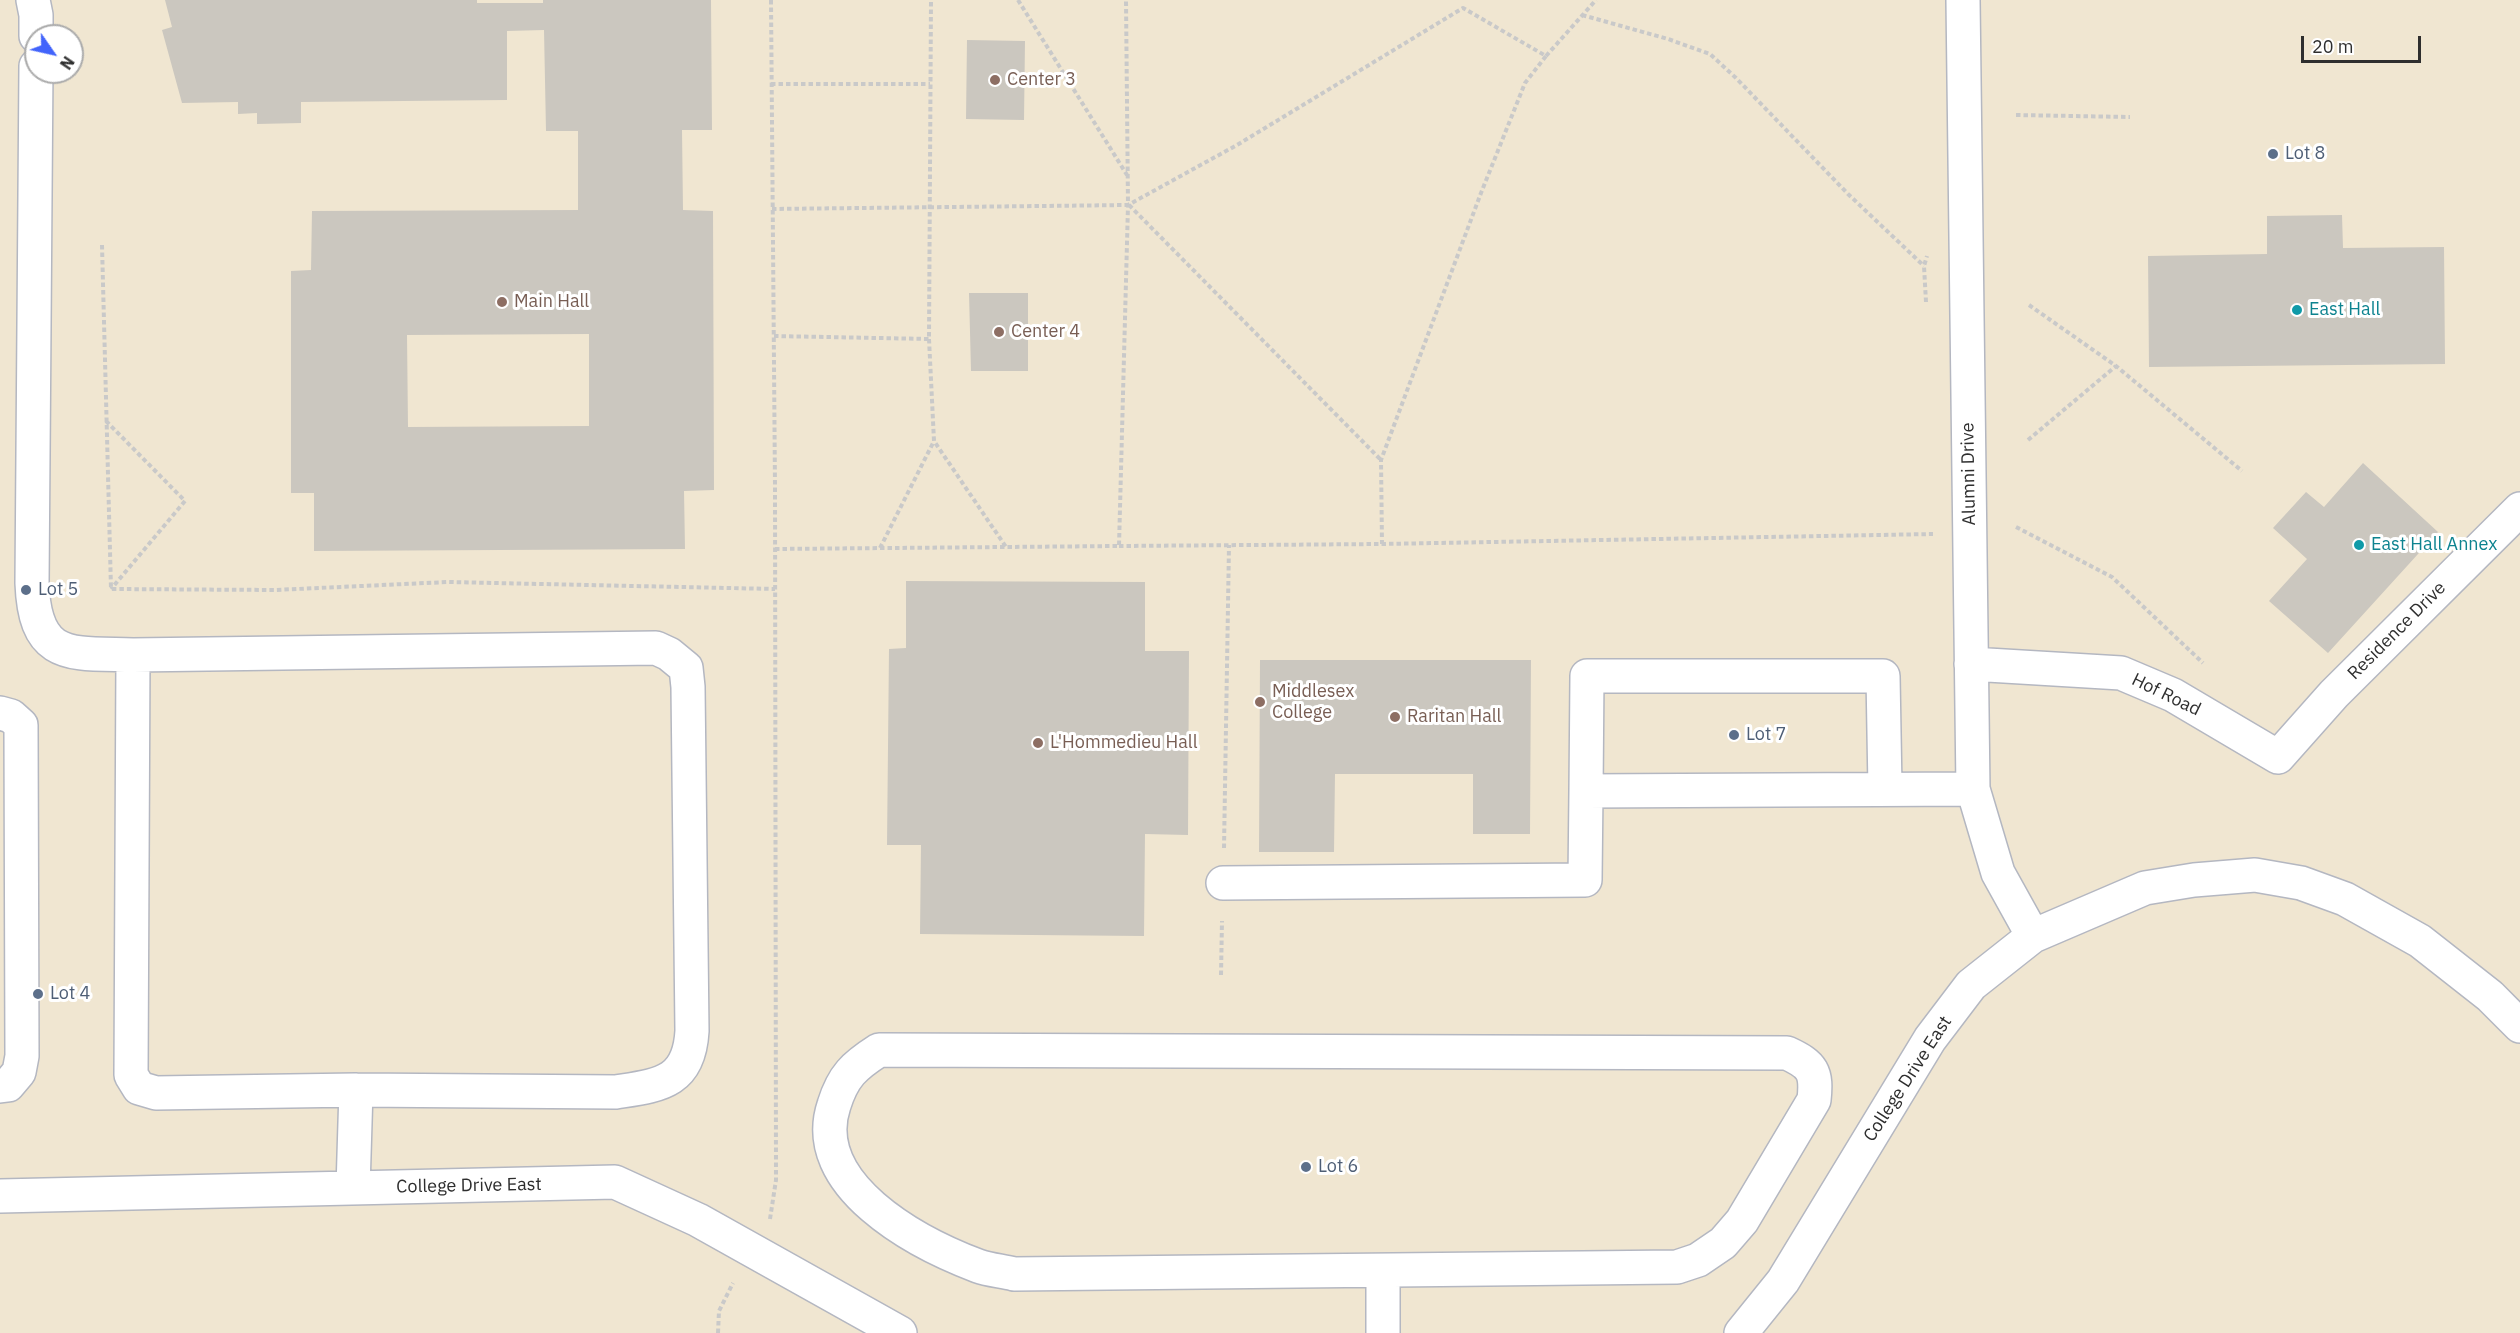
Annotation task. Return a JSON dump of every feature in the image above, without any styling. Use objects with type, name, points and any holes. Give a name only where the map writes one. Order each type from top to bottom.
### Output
[{"type":"street","points":[[33,0],[36,24]]},
{"type":"street","name":"Alumni Drive","points":[[1963,0],[1973,789],[1998,873],[2033,936]]},
{"type":"street","points":[[36,84],[33,605],[36,619],[43,633],[57,646],[73,653],[133,655],[656,648],[669,654],[686,668],[688,687],[692,1031],[691,1047],[686,1063],[677,1074],[652,1086],[616,1092],[356,1090],[156,1093],[139,1088],[131,1075],[133,655]]},
{"type":"street","name":"Residence Drive","points":[[2278,757],[2334,694],[2520,509]]},
{"type":"street","name":"Hof Road","points":[[1971,664],[2121,674],[2173,695],[2278,757]]},
{"type":"street","points":[[1223,883],[1585,880],[1587,676],[1883,676],[1885,789]]},
{"type":"street","points":[[0,713],[11,716],[21,725],[22,1044],[19,1072],[8,1085],[0,1086]]},
{"type":"street","points":[[1586,791],[1973,789]]},
{"type":"street","name":"College Drive East","points":[[1741,1333],[1783,1281],[1930,1039],[1971,986],[2033,936],[2145,888],[2194,880],[2255,875],[2301,883],[2345,898],[2420,941],[2490,996],[2520,1026]]},
{"type":"street","points":[[879,1050],[1787,1053],[1805,1061],[1816,1078],[1814,1100],[1742,1221],[1723,1243],[1698,1260],[1677,1267],[1383,1271],[1014,1274],[980,1267],[916,1237],[876,1211],[847,1179],[831,1146],[830,1117],[841,1084],[858,1063],[879,1050]]},
{"type":"street","points":[[353,1188],[356,1090]]},
{"type":"street","name":"College Drive East","points":[[0,1196],[615,1182],[698,1220],[880,1328]]},
{"type":"street","points":[[1383,1271],[1383,1333]]},
{"type":"path","points":[[770,1222],[776,1180],[771,0]]},
{"type":"path","points":[[880,548],[934,441],[929,339],[931,0]]},
{"type":"path","points":[[1018,0],[1128,177]]},
{"type":"path","points":[[1119,546],[1128,205],[1126,0]]},
{"type":"path","points":[[1382,544],[1381,460],[1476,204],[1525,83],[1596,0]]},
{"type":"path","points":[[772,209],[1128,205],[1237,145],[1463,8],[1546,56]]},
{"type":"path","points":[[1582,15],[1668,39],[1710,54],[1848,194],[1924,266]]},
{"type":"path","points":[[771,84],[930,84]]},
{"type":"path","points":[[2016,115],[2130,117]]},
{"type":"path","points":[[1128,205],[1381,460]]},
{"type":"path","points":[[102,245],[111,589]]},
{"type":"path","points":[[2029,305],[2116,366],[2242,471]]},
{"type":"path","points":[[774,336],[929,339]]},
{"type":"path","points":[[2028,440],[2116,366]]},
{"type":"path","points":[[106,421],[185,501],[111,589]]},
{"type":"path","points":[[934,441],[1006,547]]},
{"type":"path","points":[[2016,527],[2112,576],[2203,663]]},
{"type":"path","points":[[775,549],[1382,544],[1933,535]]},
{"type":"path","points":[[1221,975],[1229,545]]},
{"type":"path","points":[[111,589],[275,590],[448,582],[775,589]]},
{"type":"path","points":[[718,1333],[719,1311],[735,1280]]},
{"type":"shaded area","name":"Middlesex College","points":[[0,0],[2520,0],[2520,1333],[0,1333]]},
{"type":"building","name":"Main Hall","points":[[165,0],[477,0],[477,3],[543,3],[543,0],[711,0],[712,130],[682,130],[683,210],[713,211],[714,490],[684,491],[685,549],[314,551],[314,493],[291,493],[291,271],[311,270],[312,211],[578,210],[578,131],[546,131],[544,30],[507,31],[507,100],[301,102],[301,123],[257,124],[257,113],[238,114],[238,102],[182,103],[162,30],[172,27]],"holes":[[[589,334],[589,426],[408,427],[407,335]]]},
{"type":"building","name":"Center 3","points":[[967,40],[1025,41],[1024,120],[966,119]]},
{"type":"building","name":"East Hall","points":[[2342,215],[2343,248],[2444,247],[2445,364],[2149,367],[2148,256],[2267,254],[2267,216]]},
{"type":"building","name":"Center 4","points":[[969,293],[1028,293],[1028,371],[971,371]]},
{"type":"building","name":"East Hall Annex","points":[[2363,463],[2438,532],[2328,653],[2269,601],[2307,559],[2273,528],[2306,492],[2324,507]]},
{"type":"building","name":"L'Hommedieu Hall","points":[[906,581],[1145,582],[1145,651],[1189,651],[1188,835],[1145,834],[1144,936],[920,934],[921,845],[887,845],[889,649],[906,648]]},
{"type":"building","name":"Raritan Hall","points":[[1260,660],[1531,660],[1530,834],[1473,834],[1473,774],[1335,774],[1334,852],[1259,852]]},
{"type":"place","name":"Center 3","points":[[995,80]]},
{"type":"place","name":"Lot 8","points":[[2273,154]]},
{"type":"place","name":"Main Hall","points":[[502,302]]},
{"type":"place","name":"East Hall","points":[[2297,310]]},
{"type":"place","name":"Center 4","points":[[999,332]]},
{"type":"place","name":"East Hall Annex","points":[[2359,545]]},
{"type":"place","name":"Lot 5","points":[[26,590]]},
{"type":"place","name":"Middlesex College","points":[[1260,702]]},
{"type":"place","name":"Raritan Hall","points":[[1395,717]]},
{"type":"place","name":"Lot 7","points":[[1734,735]]},
{"type":"place","name":"L'Hommedieu Hall","points":[[1038,743]]},
{"type":"place","name":"Lot 4","points":[[38,994]]},
{"type":"place","name":"Lot 6","points":[[1306,1167]]}]
